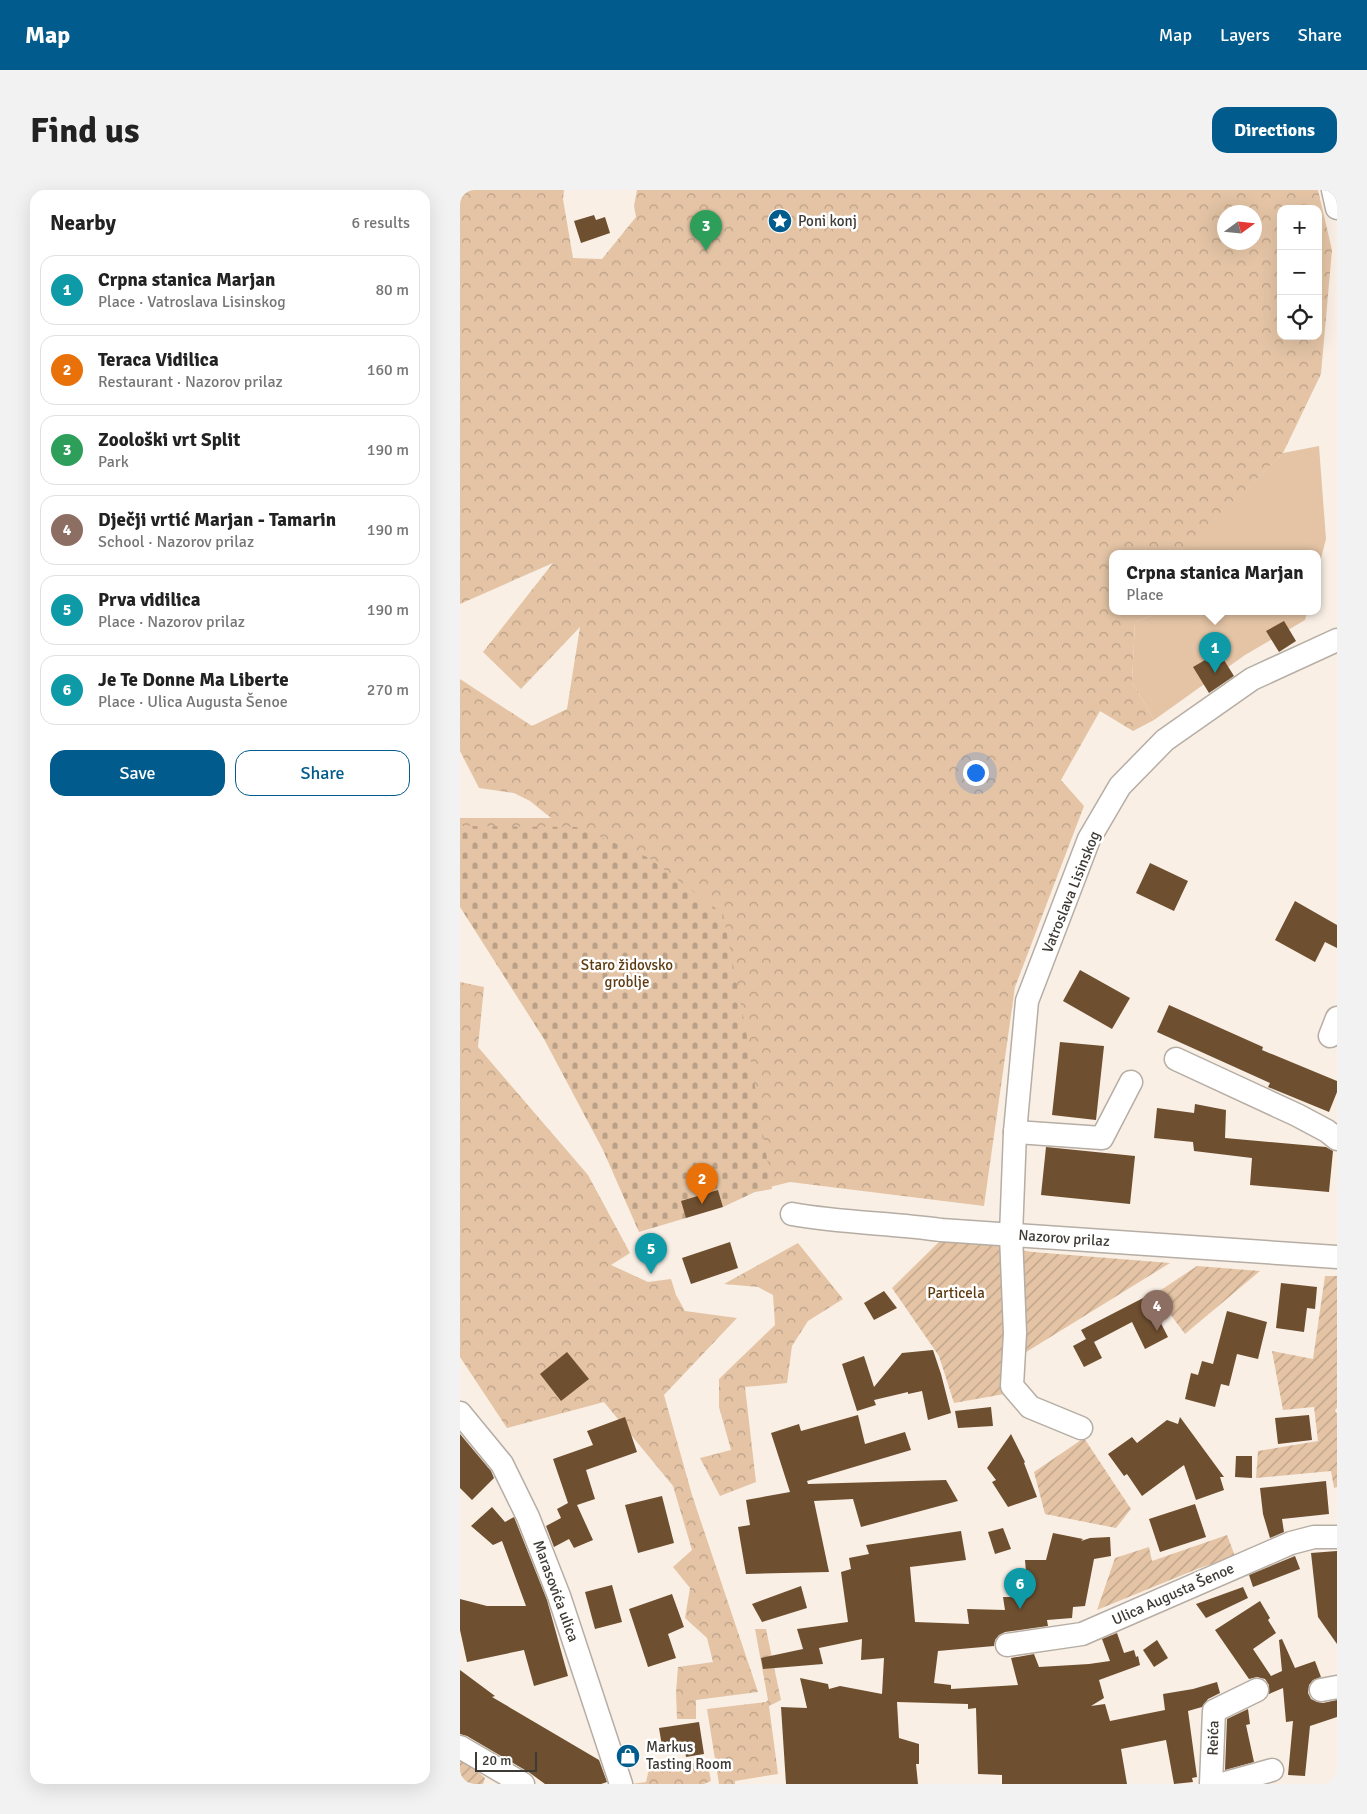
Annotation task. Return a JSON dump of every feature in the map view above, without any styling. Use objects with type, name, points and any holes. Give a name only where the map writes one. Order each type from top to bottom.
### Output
[{"type":"street","points":[[1332,190],[1337,208]]},
{"type":"street","name":"Vatroslava Lisinskog","points":[[1081,1428],[1030,1407],[1012,1386],[1015,1333],[1011,1234],[1015,1132],[1027,1001],[1089,839],[1120,786],[1165,740],[1252,679],[1337,640]]},
{"type":"street","points":[[1176,1059],[1297,1115],[1327,1131],[1337,1139]]},
{"type":"street","points":[[1015,1132],[1102,1138],[1131,1082]]},
{"type":"street","name":"Nazorov prilaz","points":[[792,1214],[856,1222],[905,1224],[941,1230],[1337,1257]]},
{"type":"street","name":"Marasovića ulica","points":[[460,1413],[502,1464],[528,1517],[559,1596],[621,1784]]},
{"type":"street","name":"Ulica Augusta Šenoe","points":[[1007,1645],[1082,1634],[1291,1543],[1314,1537],[1337,1536]]},
{"type":"street","name":"Reića","points":[[1210,1784],[1214,1711],[1257,1690]]},
{"type":"street","points":[[460,1747],[522,1784]]},
{"type":"street","points":[[1222,1784],[1272,1770]]},
{"type":"green space","points":[[460,190],[564,190],[563,199],[573,258],[602,259],[636,217],[634,206],[637,190],[1318,190],[1322,205],[1277,205],[1277,340],[1322,340],[1322,207],[1332,250],[1321,374],[1283,453],[1195,539],[1198,550],[1109,550],[1109,615],[1153,615],[1135,622],[1132,682],[1154,720],[1133,731],[1100,711],[1061,780],[1084,806],[1015,987],[984,1206],[790,1182],[730,1197],[460,882],[460,818],[551,818],[530,801],[514,793],[479,788],[460,751],[460,679],[532,726],[567,709],[580,627],[521,689],[483,652],[553,563],[460,604]]},
{"type":"green space","points":[[1319,446],[1326,539],[1321,558],[1321,550],[1198,550],[1194,539],[1283,453]]},
{"type":"green space","points":[[1153,615],[1306,615],[1305,620],[1245,655],[1154,720],[1132,682],[1135,622]]},
{"type":"green space","name":"Staro židovsko groblje","points":[[460,826],[577,827],[649,858],[723,914],[746,1031],[772,1189],[755,1192],[723,1207],[718,1190],[686,1218],[639,1232],[603,1150],[544,1039],[460,907]]},
{"type":"green space","points":[[460,982],[484,987],[478,1047],[588,1175],[630,1253],[611,1265],[648,1282],[671,1279],[676,1295],[685,1311],[737,1318],[664,1395],[692,1495],[758,1692],[696,1700],[696,1719],[677,1719],[676,1692],[678,1667],[713,1662],[707,1638],[685,1618],[690,1588],[673,1567],[692,1550],[673,1486],[604,1402],[507,1428],[460,1357]]},
{"type":"green space","name":"Particela","points":[[945,1236],[1003,1247],[1010,1393],[954,1403],[939,1356],[892,1288]]},
{"type":"green space","points":[[798,1243],[843,1299],[808,1321],[792,1346],[787,1383],[745,1387],[756,1482],[720,1496],[700,1458],[731,1450],[719,1407],[719,1379],[775,1325],[773,1295],[758,1287],[724,1284]]},
{"type":"green space","points":[[1019,1250],[1033,1252],[1170,1263],[1023,1354]]},
{"type":"green space","points":[[1197,1266],[1260,1271],[1185,1334],[1155,1294]]},
{"type":"green space","points":[[1325,1276],[1337,1276],[1337,1408],[1335,1410],[1337,1414],[1337,1487],[1334,1488],[1331,1471],[1256,1478],[1258,1451],[1318,1441],[1314,1407],[1283,1410],[1272,1351],[1313,1359]]},
{"type":"green space","points":[[1084,1438],[1131,1509],[1116,1528],[1045,1514],[1034,1472]]},
{"type":"green space","points":[[1227,1535],[1235,1556],[1197,1569],[1097,1610],[1115,1558],[1149,1547],[1152,1561]]},
{"type":"green space","points":[[755,1629],[766,1629],[781,1700],[769,1706],[778,1774],[735,1781],[735,1784],[719,1784],[707,1709],[766,1702],[768,1700]]},
{"type":"green space","points":[[460,1757],[485,1778],[483,1784],[460,1784]]},
{"type":"green space","points":[[707,1760],[711,1781],[704,1784],[631,1784],[646,1782],[649,1769]]},
{"type":"building","points":[[594,215],[596,220],[605,217],[610,233],[581,243],[574,221]]},
{"type":"building","points":[[1284,621],[1296,641],[1279,652],[1266,631]]},
{"type":"building","points":[[1219,652],[1234,676],[1209,693],[1193,667]]},
{"type":"building","points":[[1150,863],[1188,881],[1174,911],[1136,893]]},
{"type":"building","points":[[1295,901],[1337,925],[1337,948],[1325,942],[1315,962],[1275,940]]},
{"type":"building","points":[[1080,970],[1130,998],[1112,1029],[1063,1001]]},
{"type":"building","points":[[1169,1005],[1263,1047],[1262,1050],[1337,1081],[1337,1092],[1329,1112],[1268,1087],[1270,1083],[1157,1032]]},
{"type":"building","points":[[1060,1042],[1104,1046],[1096,1120],[1052,1115]]},
{"type":"building","points":[[1195,1104],[1226,1110],[1225,1138],[1326,1147],[1333,1151],[1329,1192],[1250,1185],[1252,1158],[1194,1151],[1193,1142],[1154,1138],[1157,1108],[1194,1113]]},
{"type":"building","points":[[1046,1147],[1135,1156],[1130,1204],[1041,1195]]},
{"type":"building","points":[[718,1190],[723,1207],[686,1218],[681,1201]]},
{"type":"building","points":[[730,1242],[738,1268],[691,1284],[682,1258]]},
{"type":"building","points":[[1281,1283],[1317,1287],[1315,1309],[1307,1308],[1304,1332],[1276,1328]]},
{"type":"building","points":[[884,1291],[897,1308],[874,1320],[864,1303]]},
{"type":"building","points":[[1147,1296],[1168,1337],[1145,1349],[1132,1322],[1094,1342],[1102,1358],[1084,1367],[1073,1346],[1086,1339],[1081,1330]]},
{"type":"building","points":[[1227,1311],[1267,1322],[1258,1359],[1237,1354],[1229,1386],[1221,1384],[1215,1407],[1185,1399],[1191,1373],[1198,1375],[1202,1361],[1213,1364]]},
{"type":"building","points":[[933,1350],[951,1413],[928,1420],[922,1391],[908,1394],[908,1392],[874,1400],[876,1405],[857,1411],[842,1364],[864,1356],[874,1387],[902,1353]]},
{"type":"building","points":[[567,1352],[589,1379],[561,1401],[540,1374]]},
{"type":"building","points":[[991,1407],[993,1426],[958,1428],[955,1411]]},
{"type":"building","points":[[858,1415],[865,1444],[905,1432],[911,1450],[807,1481],[808,1484],[946,1480],[958,1501],[861,1527],[853,1499],[814,1501],[829,1572],[746,1574],[738,1527],[750,1525],[746,1500],[790,1492],[771,1433],[799,1424],[801,1431]]},
{"type":"building","points":[[1309,1415],[1312,1440],[1278,1444],[1275,1418]]},
{"type":"building","points":[[625,1417],[637,1452],[586,1470],[595,1499],[577,1505],[593,1540],[574,1548],[569,1539],[554,1547],[546,1526],[561,1518],[557,1509],[568,1503],[553,1459],[593,1445],[587,1431]]},
{"type":"building","points":[[1180,1417],[1224,1477],[1220,1477],[1224,1490],[1196,1500],[1184,1465],[1142,1496],[1127,1474],[1124,1476],[1108,1454],[1132,1437],[1137,1443],[1167,1420],[1178,1424]]},
{"type":"building","points":[[460,1434],[491,1471],[494,1478],[472,1500],[460,1488]]},
{"type":"building","points":[[1011,1434],[1025,1462],[1037,1497],[1008,1507],[992,1482],[996,1480],[987,1468]]},
{"type":"building","points":[[1236,1456],[1252,1456],[1252,1478],[1235,1477]]},
{"type":"building","points":[[1326,1481],[1329,1514],[1282,1519],[1284,1532],[1270,1538],[1263,1514],[1260,1488]]},
{"type":"building","points":[[662,1496],[674,1543],[638,1553],[625,1505]]},
{"type":"building","points":[[1195,1504],[1206,1537],[1160,1552],[1149,1519]]},
{"type":"building","points":[[492,1507],[505,1522],[514,1517],[547,1600],[568,1676],[534,1686],[524,1650],[467,1662],[460,1630],[460,1599],[487,1606],[526,1606],[502,1541],[493,1545],[471,1526]]},
{"type":"building","points":[[1003,1528],[1011,1549],[995,1554],[988,1532]]},
{"type":"building","points":[[961,1531],[966,1560],[910,1567],[915,1622],[969,1624],[967,1609],[1005,1610],[1003,1597],[1028,1597],[1025,1560],[1046,1560],[1053,1533],[1083,1539],[1081,1541],[1090,1538],[1110,1537],[1111,1556],[1094,1559],[1085,1606],[1073,1607],[1072,1618],[1047,1620],[1048,1626],[1005,1632],[995,1640],[994,1646],[938,1651],[934,1683],[951,1685],[951,1689],[1018,1685],[1011,1658],[1034,1654],[1039,1667],[1110,1661],[1102,1639],[1117,1633],[1124,1653],[1134,1650],[1140,1665],[1099,1680],[1104,1698],[1091,1706],[1105,1704],[1110,1721],[1165,1710],[1163,1694],[1193,1689],[1217,1682],[1220,1693],[1208,1699],[1202,1707],[1188,1711],[1197,1777],[1192,1778],[1193,1782],[1174,1784],[1166,1740],[1121,1749],[1127,1784],[1002,1784],[1002,1775],[978,1774],[976,1708],[968,1709],[968,1704],[897,1702],[899,1738],[919,1744],[919,1764],[916,1764],[918,1784],[786,1784],[781,1707],[807,1708],[800,1678],[828,1684],[829,1689],[840,1686],[882,1694],[884,1658],[861,1660],[862,1639],[819,1648],[823,1664],[763,1669],[761,1658],[803,1649],[797,1629],[848,1622],[841,1572],[851,1569],[849,1558],[869,1554],[866,1545]]},
{"type":"building","points":[[1337,1551],[1337,1644],[1318,1617],[1311,1553]]},
{"type":"building","points":[[1295,1556],[1300,1569],[1253,1587],[1249,1575]]},
{"type":"building","points":[[612,1585],[622,1622],[595,1629],[585,1592]]},
{"type":"building","points":[[801,1586],[807,1608],[762,1622],[752,1604]]},
{"type":"building","points":[[1243,1587],[1248,1598],[1206,1618],[1196,1604]]},
{"type":"building","points":[[672,1594],[684,1627],[668,1634],[676,1658],[648,1667],[629,1609]]},
{"type":"building","points":[[1260,1601],[1276,1633],[1253,1649],[1271,1676],[1282,1671],[1279,1640],[1282,1639],[1295,1668],[1315,1661],[1321,1677],[1313,1680],[1309,1685],[1308,1693],[1311,1699],[1323,1703],[1337,1700],[1337,1717],[1310,1726],[1305,1776],[1288,1775],[1293,1721],[1286,1722],[1283,1688],[1269,1694],[1269,1685],[1265,1679],[1257,1677],[1249,1679],[1215,1630]]},
{"type":"building","points":[[1157,1640],[1168,1658],[1154,1667],[1143,1650]]},
{"type":"building","points":[[460,1670],[495,1696],[492,1697],[599,1760],[607,1782],[601,1784],[545,1784],[530,1773],[467,1736],[460,1734]]},
{"type":"building","points":[[1248,1709],[1250,1724],[1246,1725],[1254,1762],[1225,1770],[1227,1719]]},
{"type":"building","points":[[699,1722],[704,1754],[686,1757],[683,1742],[662,1746],[659,1728]]},
{"type":"place","name":"Poni konj","points":[[780,221]]},
{"type":"place","name":"Zoološki vrt Split","points":[[706,251]]},
{"type":"place","name":"Crpna stanica Marjan","points":[[1215,673]]},
{"type":"place","name":"Teraca Vidilica","points":[[702,1204]]},
{"type":"place","name":"Prva vidilica","points":[[651,1274]]},
{"type":"place","name":"Dječji vrtić Marjan - Tamarin","points":[[1157,1331]]},
{"type":"place","name":"Je Te Donne Ma Liberte","points":[[1020,1609]]},
{"type":"place","name":"Markus Tasting Room","points":[[628,1756]]}]
